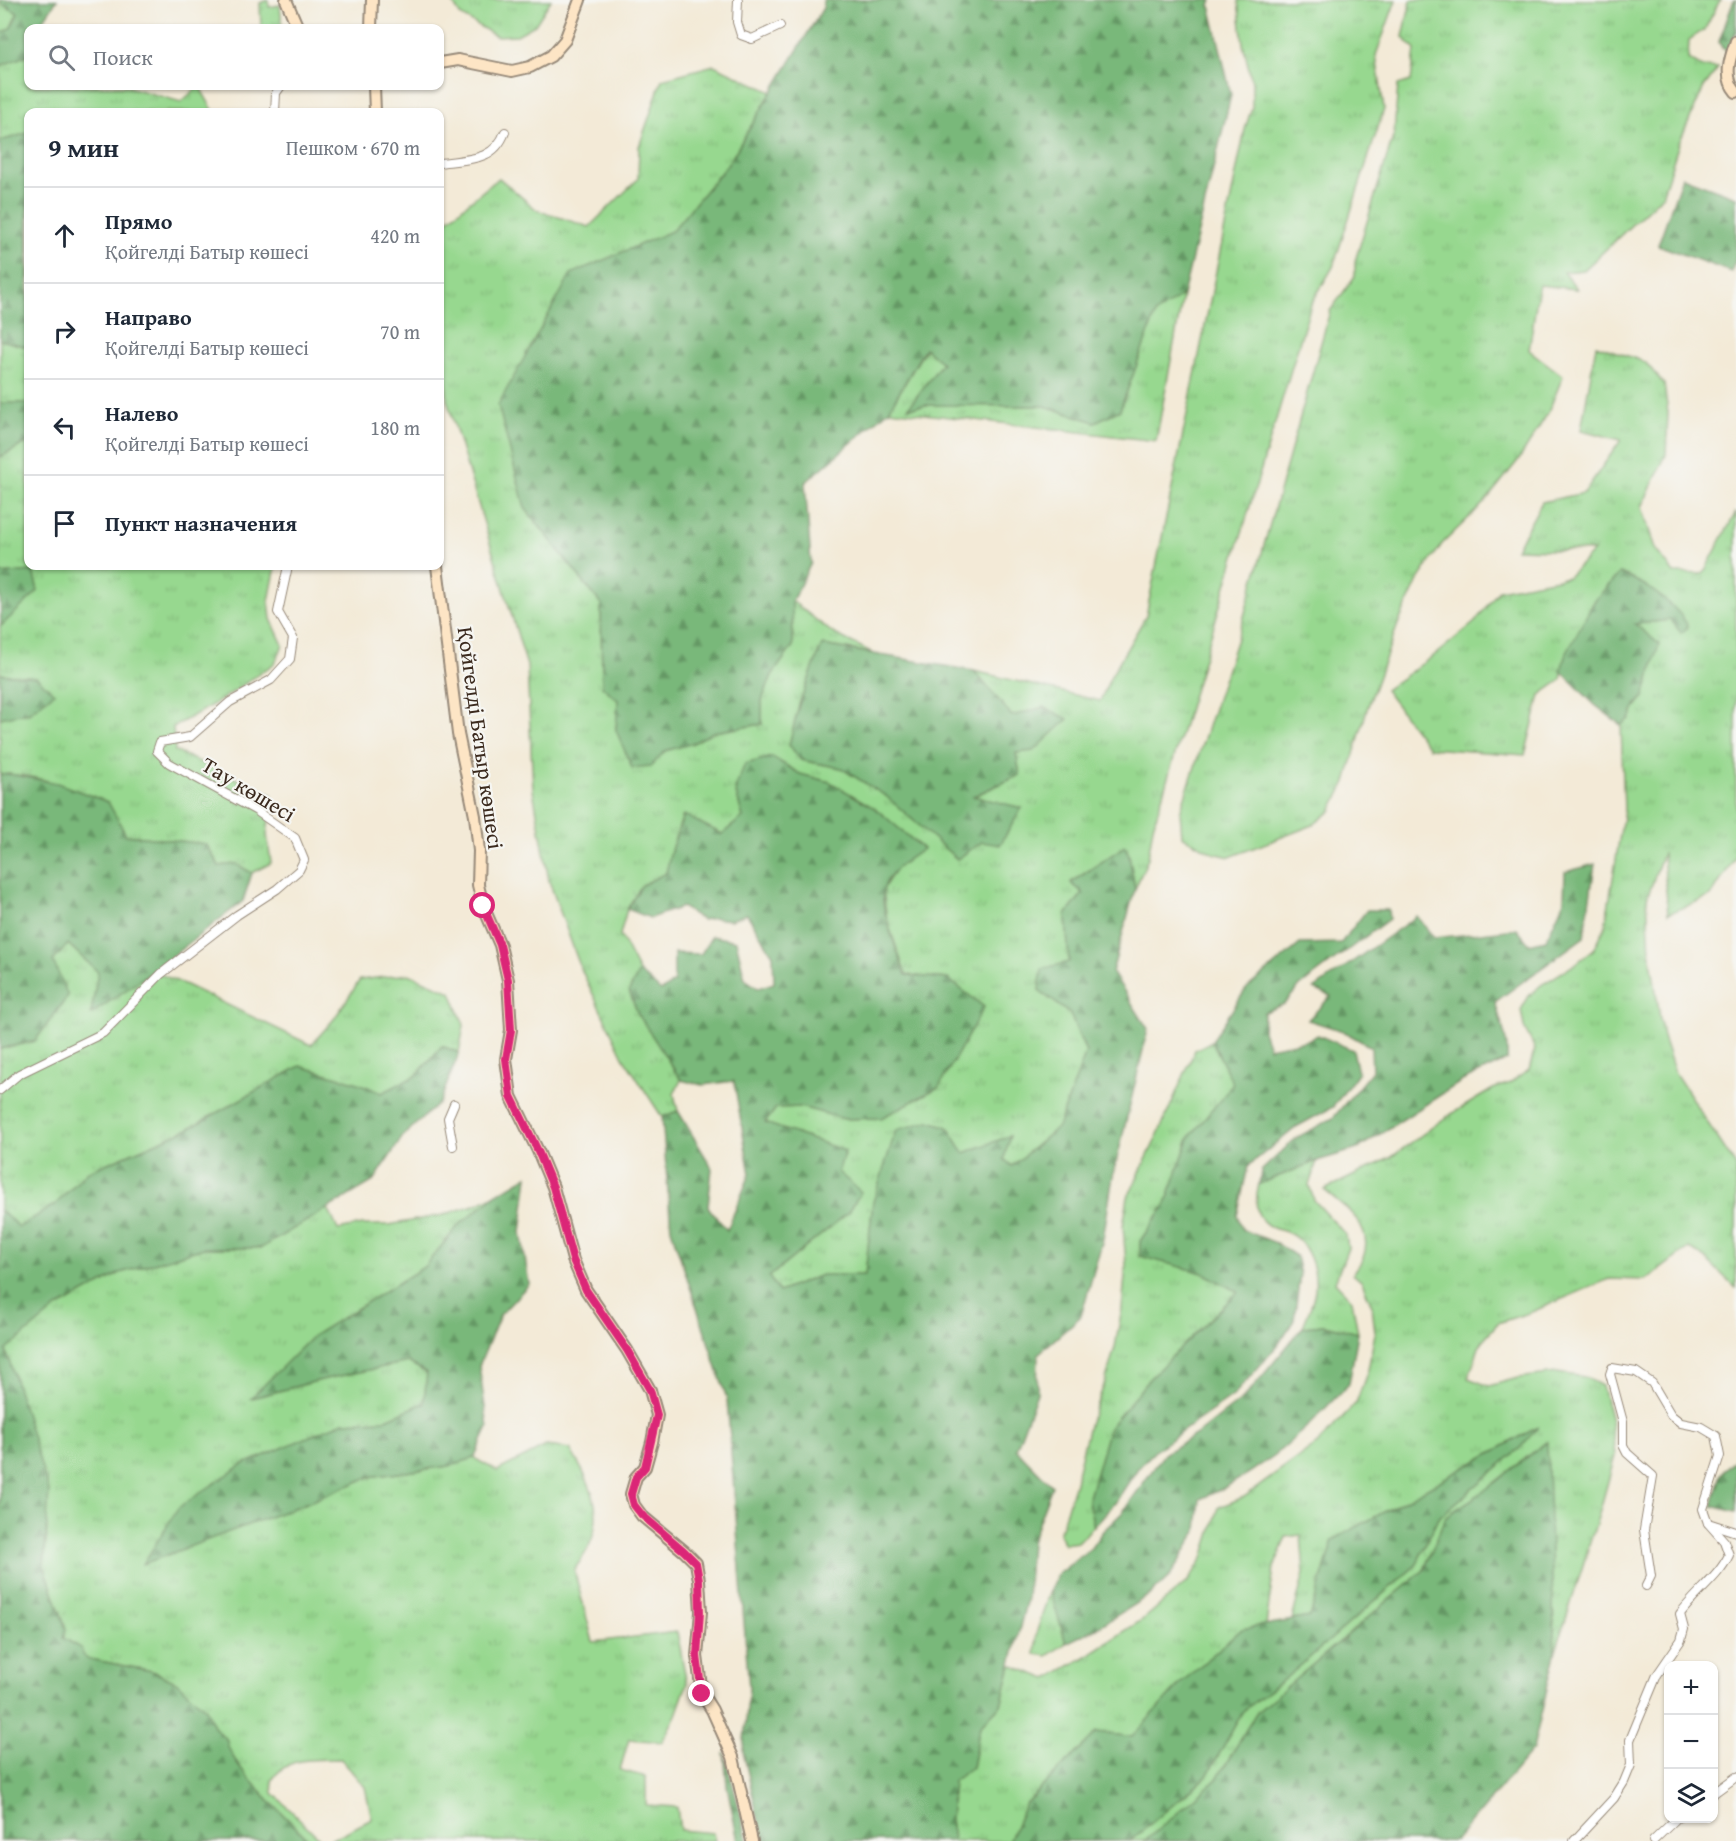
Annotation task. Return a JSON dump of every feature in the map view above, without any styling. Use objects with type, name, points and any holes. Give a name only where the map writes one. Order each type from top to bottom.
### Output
[{"type":"street","points":[[286,0],[296,24]]},
{"type":"street","points":[[371,24],[372,0]]},
{"type":"street","points":[[444,62],[458,60],[512,71],[530,67],[551,56],[565,40],[580,0]]},
{"type":"street","points":[[738,0],[737,22],[741,35],[752,39],[780,26]]},
{"type":"street","points":[[1736,41],[1729,61],[1730,85],[1736,92]]},
{"type":"street","points":[[275,108],[278,90]]},
{"type":"street","points":[[374,90],[375,108]]},
{"type":"street","points":[[444,162],[487,156],[500,145],[505,132]]},
{"type":"street","name":"Тау көшесі","points":[[0,1090],[19,1074],[103,1033],[161,974],[237,915],[277,889],[299,870],[304,860],[294,838],[255,810],[169,763],[158,751],[160,742],[190,737],[230,702],[271,681],[290,659],[293,638],[278,612],[287,570]]},
{"type":"street","name":"Қойгелді Батыр көшесі","points":[[438,570],[458,734],[477,827],[479,851],[477,885],[483,906],[500,945],[508,980],[511,1030],[506,1059],[511,1096],[553,1187],[573,1260],[586,1290],[627,1350],[650,1390],[657,1415],[645,1467],[636,1477],[631,1494],[634,1505],[642,1515],[696,1563],[700,1612],[697,1656],[702,1694],[712,1710],[733,1757],[752,1841]]},
{"type":"street","points":[[453,1146],[448,1118],[454,1104]]},
{"type":"street","points":[[1574,1841],[1614,1798],[1624,1782],[1631,1765],[1630,1740],[1657,1675],[1681,1640],[1683,1629],[1680,1614],[1689,1601],[1724,1565],[1729,1555],[1724,1541],[1708,1523],[1703,1509],[1720,1456],[1716,1436],[1701,1427],[1682,1423],[1671,1415],[1652,1383],[1636,1372],[1612,1368],[1611,1374],[1623,1422],[1623,1445],[1627,1453],[1653,1476],[1644,1530],[1651,1576],[1646,1586]]},
{"type":"street","points":[[1708,1523],[1736,1532]]},
{"type":"street","points":[[1718,1790],[1736,1777]]},
{"type":"street","points":[[1653,1841],[1672,1823]]},
{"type":"green space","points":[[0,0],[57,0],[41,24],[24,24],[24,57],[0,66],[0,34],[10,29],[18,13],[0,3]]},
{"type":"green space","points":[[268,0],[269,7],[280,5],[282,24],[261,24],[260,3]]},
{"type":"green space","points":[[451,0],[551,0],[535,25],[517,35],[496,36],[460,15]]},
{"type":"green space","points":[[824,0],[1212,0],[1210,5],[1231,95],[1183,295],[1156,313],[1120,410],[1095,422],[1045,406],[926,405],[908,408],[942,363],[925,348],[889,410],[805,483],[811,563],[792,601],[793,646],[772,675],[762,700],[762,724],[713,732],[693,743],[665,751],[651,766],[632,768],[616,730],[618,700],[602,686],[601,604],[525,508],[498,405],[571,274],[672,231],[728,164],[823,8]]},
{"type":"green space","points":[[1238,0],[1396,0],[1376,55],[1384,109],[1333,267],[1311,304],[1153,827],[1148,858],[1135,889],[1129,855],[1125,846],[1071,882],[1083,893],[1066,915],[1069,963],[1039,990],[1070,1014],[1086,1053],[1058,1127],[1012,1166],[1004,1159],[1009,1136],[964,1154],[948,1127],[929,1121],[873,1202],[865,1275],[821,1275],[779,1292],[769,1277],[849,1212],[838,1172],[845,1151],[765,1123],[776,1108],[801,1107],[844,1119],[881,1118],[939,1087],[984,1007],[948,979],[906,975],[887,920],[883,889],[895,870],[922,848],[876,809],[830,782],[800,774],[772,757],[735,789],[743,817],[722,834],[683,815],[666,873],[642,885],[627,909],[620,935],[639,972],[629,991],[638,1014],[681,1080],[674,1094],[678,1111],[662,1117],[623,1057],[581,969],[549,881],[533,790],[527,666],[447,400],[444,359],[445,222],[499,178],[537,210],[589,227],[638,179],[639,147],[662,79],[714,65],[772,92],[728,164],[672,231],[571,274],[525,508],[601,604],[602,686],[618,700],[616,730],[651,766],[664,751],[693,743],[713,732],[762,724],[762,700],[772,675],[793,646],[792,601],[833,633],[873,653],[822,645],[799,705],[789,745],[801,760],[841,768],[886,796],[957,859],[982,842],[1022,808],[972,797],[1020,775],[1016,752],[1044,707],[1012,716],[974,671],[1100,701],[1111,676],[1146,616],[1245,129],[1252,107],[1252,82],[1243,44]]},
{"type":"green space","points":[[1411,0],[1720,0],[1705,29],[1689,40],[1688,59],[1702,67],[1718,68],[1704,87],[1679,143],[1662,196],[1584,270],[1564,272],[1577,289],[1539,285],[1529,350],[1563,376],[1548,413],[1520,458],[1485,502],[1442,544],[1419,578],[1398,624],[1367,709],[1346,782],[1331,811],[1313,825],[1230,857],[1213,853],[1182,836],[1180,812],[1243,620],[1330,311],[1355,276],[1355,261],[1394,134],[1398,85],[1411,81],[1415,50],[1403,37]]},
{"type":"green space","points":[[1734,0],[1736,0],[1736,31],[1727,51],[1719,42]]},
{"type":"green space","points":[[0,3],[18,12],[10,29],[0,34]]},
{"type":"green space","points":[[24,57],[24,90],[139,90],[181,102],[194,90],[201,90],[212,108],[24,108],[24,134],[0,141],[0,66]]},
{"type":"green space","points":[[24,134],[24,346],[0,340],[0,141]]},
{"type":"green space","points":[[1682,177],[1736,197],[1736,259],[1731,272],[1658,245]]},
{"type":"green space","points":[[1183,295],[1156,441],[889,410],[926,348],[942,363],[908,408],[926,405],[1045,406],[1095,422],[1120,410],[1156,312]]},
{"type":"green space","points":[[0,340],[24,346],[24,403],[0,403]]},
{"type":"green space","points":[[1596,345],[1645,362],[1664,384],[1668,413],[1666,455],[1642,507],[1655,549],[1674,573],[1703,574],[1736,512],[1736,856],[1711,896],[1668,914],[1663,853],[1647,898],[1650,953],[1663,1037],[1675,1073],[1736,1166],[1736,1288],[1705,1258],[1689,1248],[1646,1280],[1609,1279],[1534,1311],[1498,1323],[1481,1342],[1468,1378],[1489,1386],[1518,1378],[1557,1373],[1585,1377],[1602,1386],[1611,1421],[1615,1456],[1555,1654],[1546,1442],[1480,1494],[1446,1516],[1424,1570],[1256,1713],[1217,1779],[1145,1841],[1130,1841],[1207,1776],[1243,1711],[1293,1672],[1416,1565],[1438,1518],[1520,1448],[1536,1428],[1333,1540],[1311,1617],[1292,1620],[1304,1573],[1301,1535],[1286,1537],[1274,1568],[1266,1625],[1242,1629],[1182,1682],[1132,1737],[1097,1732],[1026,1803],[1009,1841],[953,1841],[950,1819],[953,1781],[972,1767],[980,1726],[1001,1705],[1011,1665],[1047,1679],[1145,1618],[1189,1580],[1203,1558],[1219,1507],[1244,1497],[1316,1445],[1356,1403],[1368,1370],[1375,1333],[1372,1306],[1362,1282],[1353,1274],[1363,1258],[1366,1247],[1365,1236],[1356,1218],[1324,1190],[1390,1158],[1445,1118],[1493,1089],[1510,1083],[1529,1070],[1535,1049],[1524,1027],[1521,1010],[1529,996],[1541,985],[1574,965],[1594,949],[1605,927],[1624,810],[1621,725],[1644,697],[1634,624],[1672,620],[1688,626],[1620,573],[1595,600],[1565,656],[1561,680],[1540,695],[1525,755],[1429,748],[1385,690],[1436,654],[1475,622],[1499,590],[1568,577],[1594,551],[1516,549],[1542,502],[1584,493],[1621,440],[1581,430]]},
{"type":"green space","points":[[0,403],[24,403],[24,444],[0,457]]},
{"type":"green space","points":[[24,444],[24,570],[275,570],[269,601],[271,619],[283,645],[275,663],[221,700],[173,727],[175,751],[272,795],[267,835],[271,863],[252,873],[236,864],[219,866],[206,844],[126,835],[108,802],[40,779],[0,775],[0,718],[36,677],[0,674],[0,625],[38,591],[33,571],[0,574],[0,457]]},
{"type":"green space","points":[[33,571],[38,591],[1,626],[0,574]]},
{"type":"green space","points":[[1620,573],[1649,588],[1668,602],[1688,627],[1681,633],[1671,620],[1635,624],[1659,644],[1644,697],[1637,704],[1630,719],[1621,725],[1595,705],[1561,671],[1565,656],[1595,600]]},
{"type":"green space","points":[[822,645],[974,671],[1012,716],[1044,707],[1068,719],[1034,751],[1016,753],[1020,775],[973,796],[1022,808],[1000,845],[982,842],[957,859],[886,796],[841,768],[801,760],[789,745],[799,705]]},
{"type":"green space","points":[[0,674],[36,677],[54,693],[30,712],[0,718]]},
{"type":"green space","points":[[772,757],[800,774],[830,782],[876,809],[923,849],[895,870],[884,888],[884,907],[894,944],[906,975],[948,979],[984,1007],[939,1087],[881,1118],[844,1119],[801,1107],[776,1108],[765,1123],[845,1151],[838,1172],[861,1192],[849,1212],[769,1277],[779,1292],[821,1275],[865,1275],[873,1202],[896,1130],[929,1121],[948,1127],[964,1153],[1010,1136],[1004,1159],[1012,1166],[1058,1127],[1086,1052],[1070,1014],[1039,990],[1042,969],[1069,962],[1066,915],[1083,893],[1071,883],[1125,846],[1129,855],[1135,889],[1112,972],[1148,1029],[1113,1176],[1103,1239],[1081,1316],[1038,1354],[1037,1393],[1016,1449],[1052,1486],[1031,1542],[1027,1598],[1001,1705],[980,1726],[972,1767],[953,1781],[950,1819],[953,1841],[763,1841],[743,1751],[749,1688],[727,1399],[671,1229],[662,1117],[678,1111],[712,1168],[708,1207],[727,1230],[750,1174],[734,1081],[702,1085],[681,1080],[638,1014],[629,991],[639,972],[661,991],[674,982],[674,953],[701,954],[712,936],[736,941],[745,979],[758,988],[774,983],[773,955],[747,914],[730,920],[714,918],[702,920],[682,907],[650,918],[627,909],[642,885],[666,873],[672,847],[684,815],[722,834],[743,817],[735,789],[745,764]]},
{"type":"green space","points":[[9,774],[57,783],[108,802],[126,835],[206,844],[219,866],[236,864],[252,873],[243,901],[153,971],[91,1014],[98,972],[68,944],[53,961],[68,996],[35,1041],[0,1049],[0,775]]},
{"type":"green space","points":[[1595,864],[1584,937],[1495,1002],[1505,1038],[1507,1060],[1462,1081],[1357,1149],[1317,1161],[1259,1184],[1261,1171],[1296,1138],[1333,1118],[1372,1071],[1371,1047],[1343,1031],[1308,1020],[1331,996],[1314,989],[1417,916],[1434,938],[1517,929],[1529,944],[1546,940],[1564,901],[1565,872]]},
{"type":"green space","points":[[1367,910],[1388,910],[1389,919],[1300,986],[1284,1004],[1264,1012],[1263,1031],[1269,1048],[1305,1041],[1318,1035],[1353,1050],[1358,1073],[1333,1107],[1298,1126],[1248,1166],[1237,1216],[1243,1230],[1276,1243],[1296,1256],[1300,1274],[1294,1320],[1278,1345],[1233,1396],[1157,1449],[1138,1468],[1115,1503],[1094,1526],[1088,1501],[1109,1428],[1150,1378],[1238,1292],[1203,1273],[1140,1256],[1140,1241],[1166,1204],[1189,1138],[1233,1084],[1212,1041],[1246,989],[1300,944],[1341,943]]},
{"type":"green space","points":[[68,944],[98,972],[91,1014],[153,971],[311,1045],[334,1019],[360,980],[409,974],[451,992],[464,1025],[459,1053],[442,1046],[416,1076],[382,1093],[355,1082],[300,1066],[188,1129],[87,1172],[56,1204],[19,1228],[0,1210],[0,1049],[35,1041],[53,961]]},
{"type":"green space","points":[[1212,1041],[1234,1084],[1189,1138],[1166,1204],[1140,1241],[1140,1256],[1203,1273],[1238,1292],[1150,1378],[1109,1428],[1088,1501],[1094,1526],[1078,1542],[1064,1544],[1059,1534],[1090,1421],[1105,1383],[1115,1347],[1122,1309],[1126,1265],[1123,1226],[1128,1197],[1195,1050]]},
{"type":"green space","points":[[442,1046],[459,1053],[440,1102],[403,1136],[374,1181],[261,1248],[204,1248],[120,1273],[55,1309],[6,1350],[49,1491],[44,1566],[66,1629],[63,1638],[81,1648],[83,1655],[89,1659],[152,1671],[176,1682],[206,1709],[215,1728],[227,1740],[237,1763],[248,1777],[310,1841],[0,1841],[0,1210],[19,1227],[56,1204],[87,1172],[188,1129],[300,1066],[355,1082],[382,1093],[416,1076]]},
{"type":"green space","points":[[1317,1161],[1309,1185],[1314,1200],[1346,1235],[1348,1248],[1335,1282],[1352,1300],[1358,1333],[1324,1325],[1303,1327],[1313,1300],[1315,1287],[1310,1259],[1306,1250],[1294,1236],[1266,1224],[1257,1209],[1259,1184]]},
{"type":"green space","points":[[528,1176],[521,1232],[529,1284],[500,1315],[479,1366],[488,1428],[474,1458],[449,1466],[369,1477],[304,1504],[143,1564],[178,1508],[242,1465],[343,1422],[384,1420],[424,1403],[427,1373],[408,1362],[325,1379],[251,1398],[313,1336],[424,1267],[459,1225],[497,1194]]},
{"type":"green space","points":[[497,1194],[459,1225],[424,1267],[313,1336],[252,1398],[325,1379],[408,1362],[427,1373],[424,1403],[384,1420],[343,1422],[144,1563],[304,1504],[369,1477],[449,1466],[474,1458],[497,1471],[546,1446],[570,1449],[589,1484],[595,1507],[594,1533],[582,1559],[574,1570],[593,1642],[677,1632],[687,1684],[676,1715],[662,1742],[629,1739],[620,1770],[646,1777],[646,1805],[677,1807],[680,1830],[713,1833],[715,1841],[328,1841],[372,1819],[365,1787],[341,1759],[312,1759],[286,1766],[272,1780],[273,1793],[322,1841],[310,1841],[248,1777],[237,1763],[227,1740],[215,1728],[206,1709],[152,1671],[89,1659],[83,1655],[81,1648],[63,1638],[66,1629],[44,1566],[47,1528],[6,1350],[55,1309],[120,1273],[204,1248],[261,1248],[328,1208],[338,1230],[362,1225],[389,1225],[443,1215],[477,1204]]},
{"type":"green space","points":[[1324,1325],[1358,1333],[1349,1384],[1310,1424],[1275,1455],[1222,1489],[1200,1499],[1197,1530],[1171,1575],[1151,1594],[1095,1629],[1066,1643],[1050,1590],[1058,1574],[1091,1548],[1102,1532],[1122,1513],[1164,1454],[1200,1432],[1245,1397],[1303,1327]]},
{"type":"green space","points":[[1538,1427],[1520,1448],[1438,1518],[1416,1565],[1293,1672],[1243,1711],[1207,1776],[1130,1841],[1009,1841],[1026,1803],[1097,1732],[1132,1737],[1182,1682],[1242,1629],[1310,1617],[1333,1540]]},
{"type":"green space","points":[[1547,1442],[1555,1654],[1533,1749],[1455,1841],[1145,1841],[1217,1779],[1256,1713],[1424,1570],[1446,1516],[1480,1494]]},
{"type":"green space","points":[[1736,1459],[1736,1512],[1712,1506],[1721,1474]]},
{"type":"green space","points":[[1050,1590],[1066,1643],[1047,1656],[1035,1654],[1037,1631]]},
{"type":"green space","points":[[724,1752],[748,1841],[738,1841],[727,1785]]},
{"type":"route","points":[[483,906],[500,945],[508,980],[511,1030],[506,1059],[511,1096],[553,1187],[573,1260],[586,1290],[627,1350],[650,1390],[657,1415],[645,1467],[636,1477],[631,1494],[634,1505],[642,1515],[696,1563],[700,1612],[697,1656],[702,1694]]}]
